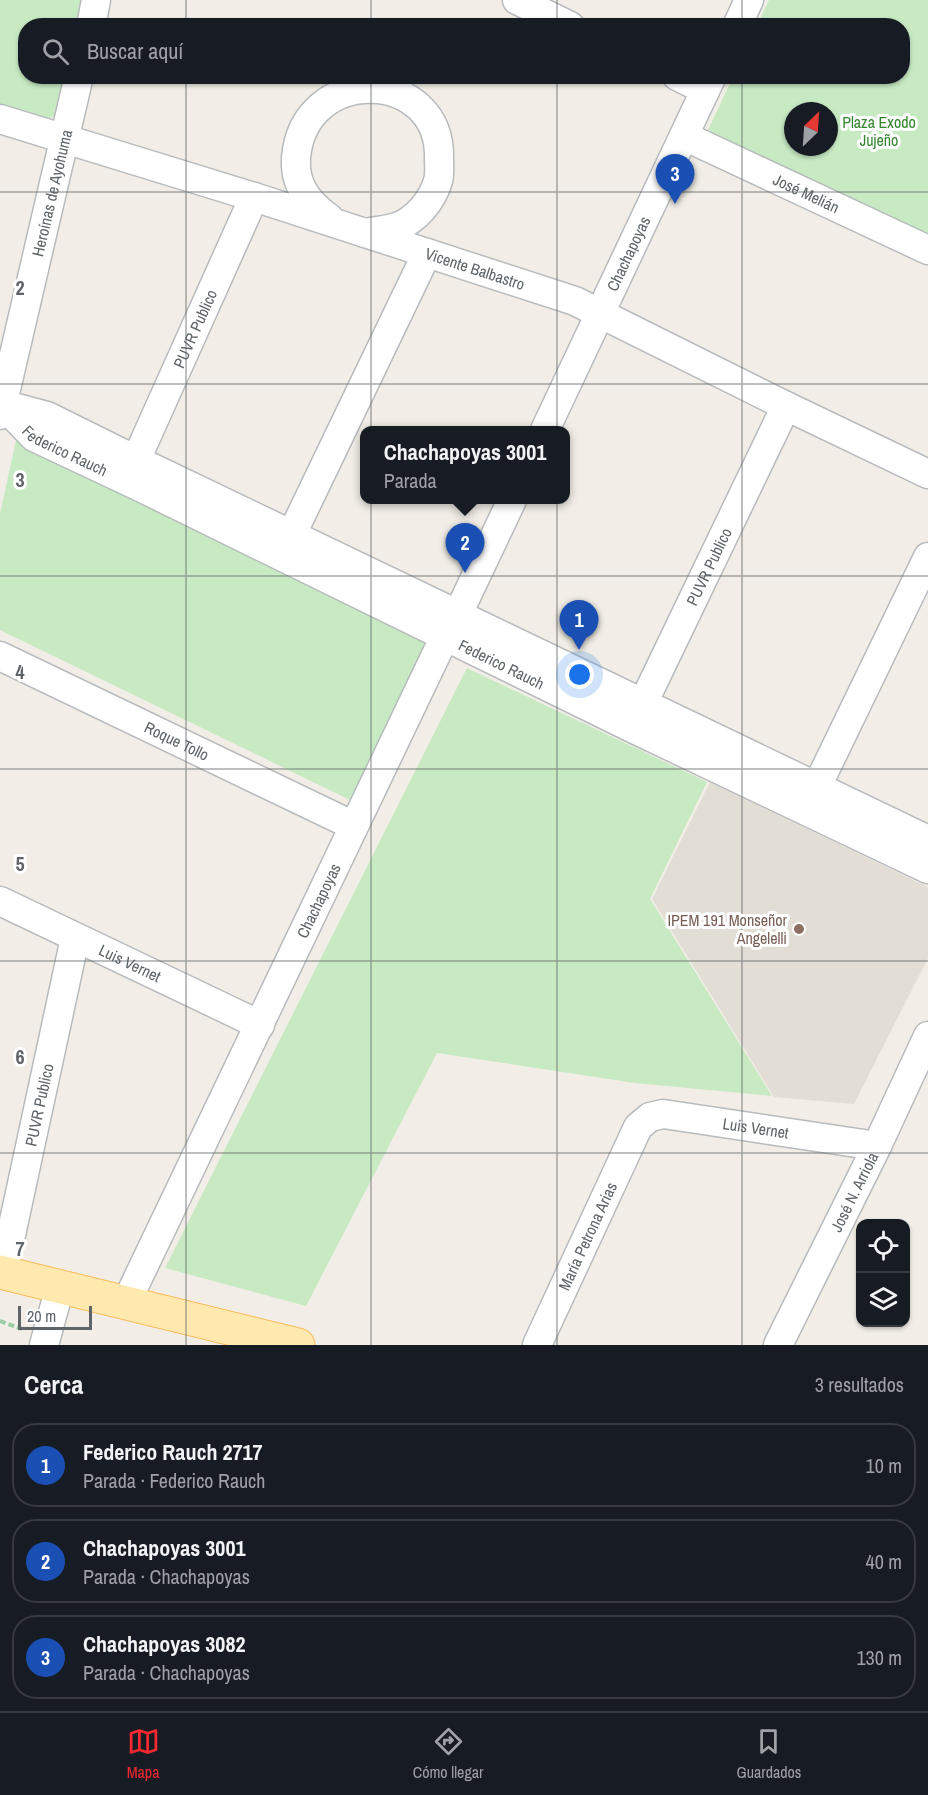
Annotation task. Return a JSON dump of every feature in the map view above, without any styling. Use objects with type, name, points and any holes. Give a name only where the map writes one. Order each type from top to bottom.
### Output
[{"type":"main road","points":[[1,1272],[298,1345]]},
{"type":"street","points":[[93,18],[96,0]]},
{"type":"street","points":[[517,0],[554,18]]},
{"type":"street","points":[[741,18],[749,0]]},
{"type":"street","name":"Heroínas de Ayohuma","points":[[1,407],[77,84]]},
{"type":"street","name":"Chachapoyas","points":[[548,426],[708,84]]},
{"type":"street","points":[[338,224],[312,206],[302,190],[296,162],[297,144],[306,122],[322,105],[338,95],[370,88],[394,93],[414,102],[429,118],[440,146],[439,179],[433,195],[424,208],[411,219],[398,227],[365,233]]},
{"type":"street","name":"Vicente Balbastro","points":[[0,119],[254,197],[575,301],[928,474]]},
{"type":"street","name":"José Melián","points":[[684,136],[928,250]]},
{"type":"street","name":"PUVR Publico","points":[[136,460],[254,197]]},
{"type":"street","points":[[292,534],[427,253]]},
{"type":"street","name":"PUVR Publico","points":[[637,716],[786,406]]},
{"type":"street","name":"Federico Rauch","points":[[1,407],[47,416],[292,534],[451,625]]},
{"type":"street","name":"Federico Rauch","points":[[1,407],[34,437],[136,485],[451,625],[811,799],[928,869]]},
{"type":"street","name":"Chachapoyas","points":[[126,1303],[510,504]]},
{"type":"street","points":[[811,799],[928,557]]},
{"type":"street","name":"Roque Tollo","points":[[0,656],[354,826]]},
{"type":"street","name":"Federico Rauch","points":[[811,799],[928,840]]},
{"type":"street","name":"Luis Vernet","points":[[0,901],[260,1025]]},
{"type":"street","name":"PUVR Publico","points":[[1,1272],[75,938]]},
{"type":"street","name":"José N. Arriola","points":[[778,1345],[877,1146],[928,1036]]},
{"type":"street","name":"Luis Vernet","points":[[639,1127],[650,1117],[663,1114],[877,1146]]},
{"type":"street","name":"María Petrona Arias","points":[[537,1345],[639,1127]]},
{"type":"street","points":[[44,1345],[60,1287]]},
{"type":"shaded area","name":"IPEM 191 Monseñor Angelelli","points":[[710,782],[928,887],[928,958],[854,1104],[774,1097],[652,899]]},
{"type":"green space","points":[[0,0],[86,0],[82,18],[18,18],[18,84],[65,84],[57,115],[36,124],[0,112]]},
{"type":"green space","name":"Plaza Exodo Jujeño","points":[[769,0],[928,0],[928,239],[708,130],[730,84],[910,84],[910,18],[760,18]]},
{"type":"green space","points":[[16,440],[430,643],[350,800],[0,630],[0,514]]},
{"type":"green space","points":[[467,668],[707,782],[650,899],[772,1096],[635,1083],[437,1053],[306,1306],[165,1268]]},
{"type":"place","name":"Chachapoyas 3082","points":[[675,204]]},
{"type":"place","name":"Chachapoyas 3001","points":[[465,573]]},
{"type":"place","name":"Federico Rauch 2717","points":[[579,650]]},
{"type":"place","name":"IPEM 191 Monseñor Angelelli","points":[[799,929]]}]
